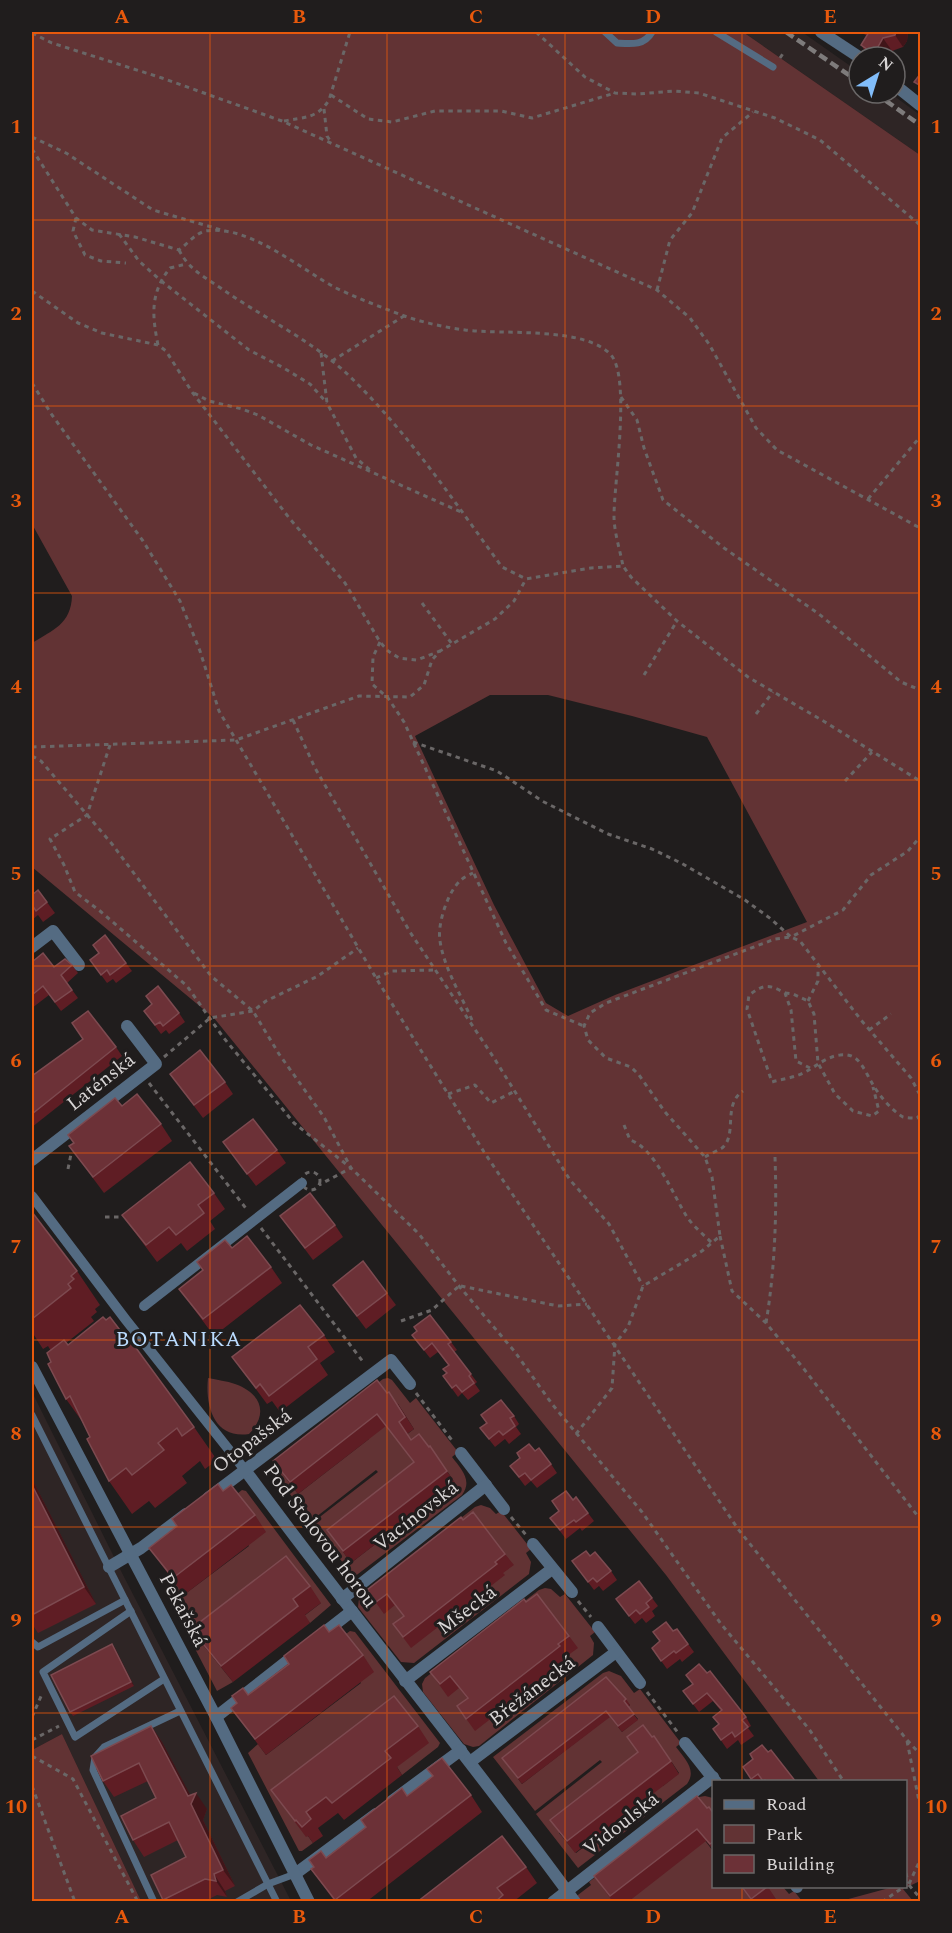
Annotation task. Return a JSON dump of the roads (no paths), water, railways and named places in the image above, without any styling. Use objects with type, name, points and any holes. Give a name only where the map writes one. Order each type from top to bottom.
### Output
[{"type":"street","points":[[821,32],[847,49]]},
{"type":"street","points":[[907,94],[921,105]]},
{"type":"street","points":[[32,947],[53,931],[79,964]]},
{"type":"street","name":"Laténská","points":[[32,1161],[156,1064],[127,1026]]},
{"type":"street","points":[[144,1306],[302,1183]]},
{"type":"street","name":"Pod Stolovou horou","points":[[32,1196],[125,1321],[245,1470],[575,1902]]},
{"type":"street","name":"Otopašská","points":[[109,1568],[245,1470],[391,1360],[410,1384]]},
{"type":"street","name":"Pekařská","points":[[32,1367],[216,1717],[309,1902]]},
{"type":"street","name":"Vacínovská","points":[[461,1453],[504,1509]]},
{"type":"street","name":"Vacínovská","points":[[342,1599],[486,1485]]},
{"type":"street","points":[[533,1544],[572,1592]]},
{"type":"street","name":"Mšecká","points":[[405,1681],[552,1569]]},
{"type":"street","points":[[216,1717],[352,1611]]},
{"type":"street","points":[[598,1627],[640,1683]]},
{"type":"street","name":"Břežánecká","points":[[470,1762],[616,1652]]},
{"type":"street","name":"Vidoulská","points":[[685,1743],[714,1780]]},
{"type":"street","points":[[295,1874],[461,1750]]},
{"type":"street","name":"Vidoulská","points":[[553,1902],[712,1781]]},
{"type":"lane","points":[[605,32],[617,43],[638,45],[652,32]]},
{"type":"lane","points":[[716,32],[773,67]]},
{"type":"lane","points":[[32,1415],[277,1902]]},
{"type":"lane","points":[[32,1642],[38,1647],[125,1600]]},
{"type":"lane","points":[[131,1611],[42,1672],[75,1737],[164,1679]]},
{"type":"lane","points":[[154,1902],[93,1770],[94,1757],[104,1747],[180,1711]]},
{"type":"lane","points":[[237,1902],[268,1884],[295,1874]]},
{"type":"railway","points":[[786,32],[847,74]]},
{"type":"railway","points":[[892,105],[920,125]]},
{"type":"district","name":"BOTANIKA","points":[[179,1340]]}]
